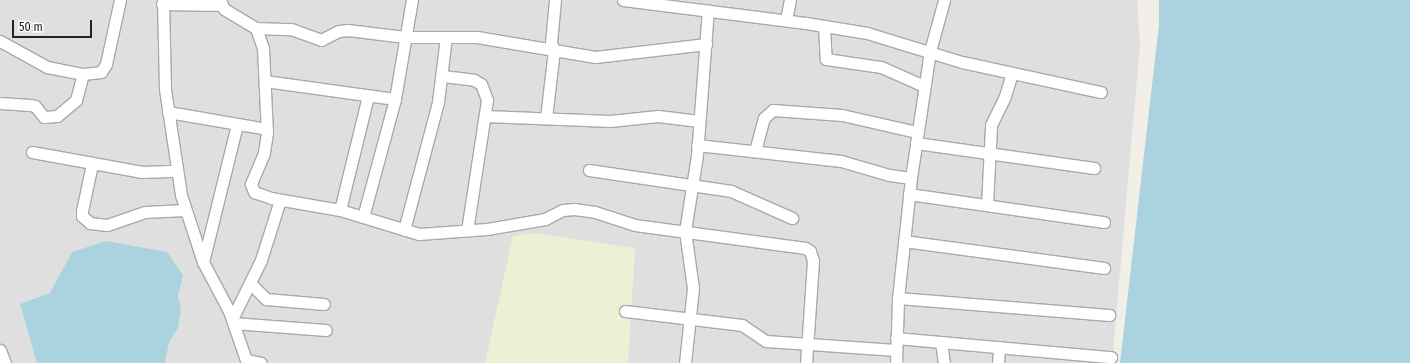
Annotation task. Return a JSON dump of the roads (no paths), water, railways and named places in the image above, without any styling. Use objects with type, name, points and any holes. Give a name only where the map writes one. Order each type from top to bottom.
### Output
[{"type":"street","points":[[0,41],[47,67],[83,74],[93,74],[105,69],[120,0]]},
{"type":"street","points":[[364,217],[395,99],[412,0]]},
{"type":"street","points":[[546,118],[554,50],[551,43],[555,0]]},
{"type":"street","points":[[623,0],[669,3],[867,33],[962,62],[1102,92]]},
{"type":"street","points":[[786,20],[790,0]]},
{"type":"street","points":[[896,363],[898,298],[917,132],[930,51],[944,0]]},
{"type":"street","points":[[261,363],[246,361],[233,321],[203,262],[185,210],[177,171],[168,112],[163,61],[162,2],[220,3],[256,28],[291,29],[321,40],[339,31],[348,30],[405,37],[492,39],[580,56],[614,56],[682,44],[706,44]]},
{"type":"street","points":[[685,363],[693,276],[685,231],[697,145],[708,10]]},
{"type":"street","points":[[824,26],[826,59],[875,65],[924,86]]},
{"type":"street","points":[[256,28],[264,48],[267,129],[264,153],[251,190],[259,195],[340,210],[404,230],[425,234],[487,229],[534,221],[574,209],[594,212],[635,225],[796,246],[810,251],[814,261],[806,363]]},
{"type":"street","points":[[404,230],[443,76],[446,37]]},
{"type":"street","points":[[987,205],[992,154],[993,117],[1005,96],[1012,73]]},
{"type":"street","points":[[0,103],[35,106],[44,117],[57,116],[76,100],[83,74]]},
{"type":"street","points":[[443,76],[466,78],[481,84],[487,100],[467,230]]},
{"type":"street","points":[[265,81],[395,99]]},
{"type":"street","points":[[340,210],[368,96]]},
{"type":"street","points":[[755,151],[764,118],[773,110],[842,115],[917,132]]},
{"type":"street","points":[[168,112],[267,129]]},
{"type":"street","points":[[485,116],[610,121],[658,116],[699,121]]},
{"type":"street","points":[[203,262],[237,125]]},
{"type":"street","points":[[916,144],[1094,168]]},
{"type":"street","points":[[697,145],[841,161],[888,175],[911,178]]},
{"type":"street","points":[[32,152],[142,172],[177,171]]},
{"type":"street","points":[[92,164],[82,211],[82,216],[90,223],[107,225],[145,212],[185,210]]},
{"type":"street","points":[[588,170],[692,187],[731,191],[792,218]]},
{"type":"street","points":[[909,194],[1104,222]]},
{"type":"street","points":[[233,321],[270,237],[280,200]]},
{"type":"street","points":[[904,241],[1104,268]]},
{"type":"street","points":[[250,283],[266,299],[324,304]]},
{"type":"street","points":[[898,298],[1109,315]]},
{"type":"street","points":[[624,311],[742,324],[766,341],[896,344],[941,342],[1111,357]]},
{"type":"street","points":[[233,321],[326,330]]},
{"type":"street","points":[[941,342],[944,363]]},
{"type":"street","points":[[998,363],[999,347]]},
{"type":"street","points":[[0,350],[5,363]]},
{"type":"water","points":[[1159,0],[1410,0],[1410,363],[1120,363],[1159,24]]},
{"type":"water","points":[[106,241],[167,252],[183,275],[178,296],[181,308],[178,328],[169,342],[165,363],[37,363],[20,304],[50,293],[72,252]]}]
